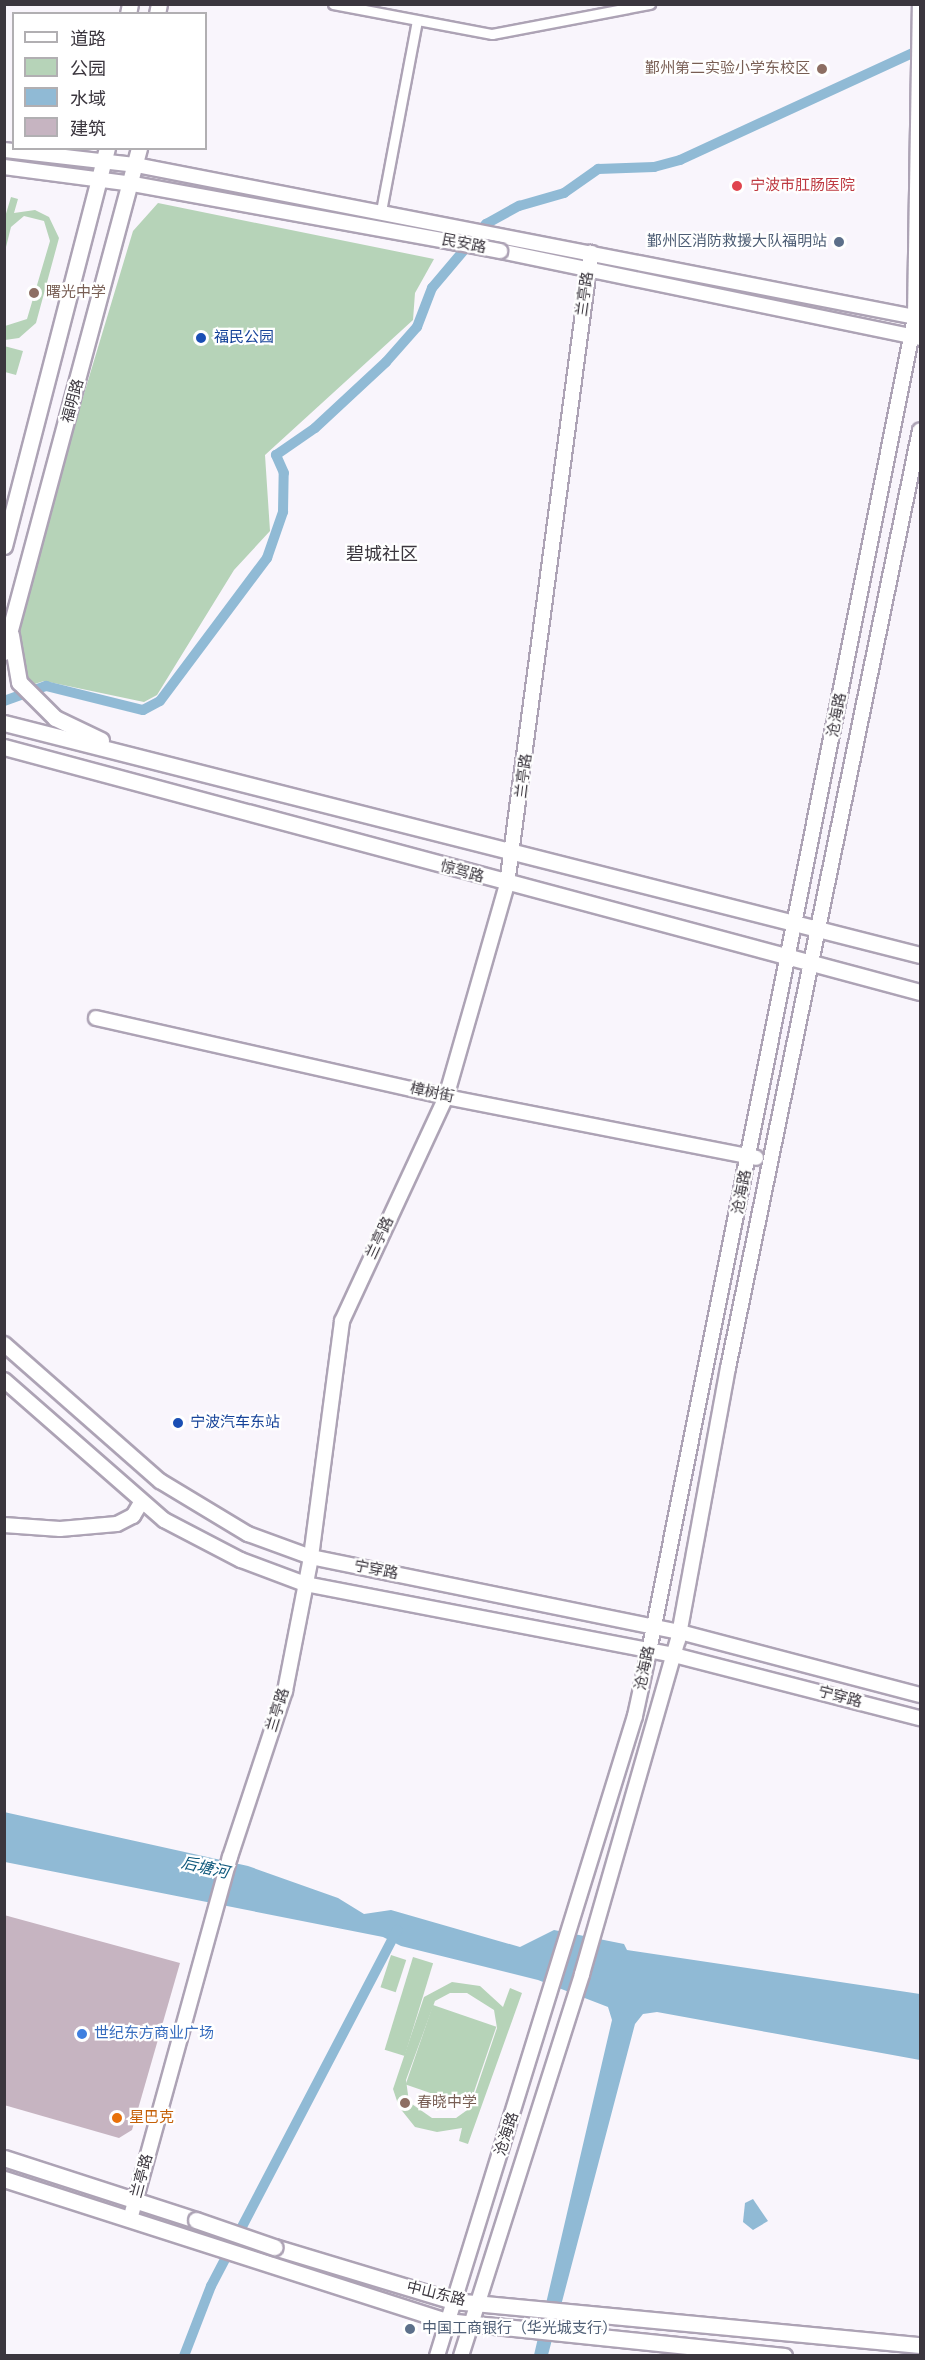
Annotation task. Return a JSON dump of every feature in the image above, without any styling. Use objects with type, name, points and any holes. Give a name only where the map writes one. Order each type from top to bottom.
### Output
[{"type":"main road","name":"沧海路","points":[[437,2355],[635,1716],[649,1651],[916,337],[920,4]]},
{"type":"main road","name":"民安路","points":[[4,150],[106,155],[136,165],[381,211],[918,318]]},
{"type":"main road","name":"福明路","points":[[4,652],[133,184],[139,150]]},
{"type":"main road","name":"福明路","points":[[4,546],[106,155]]},
{"type":"main road","name":"民安路","points":[[4,167],[133,184],[458,243],[916,337]]},
{"type":"main road","name":"兰亭路","points":[[131,2216],[227,1868],[285,1691],[311,1557],[342,1321],[446,1096],[507,884],[514,853],[591,253]]},
{"type":"main road","name":"沧海路","points":[[461,2355],[468,2326],[597,1922],[680,1632],[769,1161],[921,430]]},
{"type":"main road","points":[[11,630],[23,687],[55,718],[133,756]]},
{"type":"main road","name":"惊驾路","points":[[4,723],[921,956]]},
{"type":"main road","name":"惊驾路","points":[[4,747],[790,960],[921,992]]},
{"type":"main road","name":"樟树街","points":[[96,1018],[446,1096],[769,1161]]},
{"type":"main road","name":"宁穿路","points":[[4,1344],[186,1500],[248,1534],[311,1557],[654,1626],[921,1695]]},
{"type":"main road","name":"宁穿路","points":[[4,1380],[164,1520],[205,1541],[305,1584],[674,1655],[760,1675],[921,1718]]},
{"type":"main road","points":[[4,1525],[60,1529],[117,1524],[133,1515],[142,1501]]},
{"type":"main road","name":"中山东路","points":[[4,2158],[136,2199],[274,2247],[453,2301],[921,2345]]},
{"type":"main road","name":"中山东路","points":[[4,2179],[131,2216],[264,2263],[468,2326],[784,2355]]},
{"type":"street","points":[[333,4],[492,34],[650,4]]},
{"type":"street","points":[[381,211],[417,21]]},
{"type":"green space","points":[[11,197],[18,199],[14,213],[35,210],[49,217],[59,238],[36,323],[19,338],[5,340],[5,326],[27,319],[50,241],[44,221],[24,216],[11,227],[5,251],[5,217]]},
{"type":"green space","name":"福民公园","points":[[158,203],[434,259],[415,293],[413,320],[265,455],[270,531],[234,570],[157,695],[144,702],[44,681],[25,687],[13,630],[133,231]]},
{"type":"green space","points":[[4,346],[23,351],[16,375],[5,372]]},
{"type":"green space","points":[[391,1955],[406,1960],[396,1992],[380,1987]]},
{"type":"green space","points":[[413,1957],[433,1963],[405,2056],[385,2050]]},
{"type":"green space","points":[[452,1982],[480,1986],[503,2007],[510,1988],[522,1993],[468,2144],[459,2141],[462,2128],[437,2132],[415,2127],[399,2107],[393,2089],[424,1997]],"holes":[[[450,1993],[467,1993],[494,2010],[497,2028],[470,2108],[456,2118],[432,2118],[409,2102],[406,2080],[435,2001]]]},
{"type":"green space","points":[[433,2005],[496,2027],[469,2106],[406,2084]]},
{"type":"water","name":"后塘河","points":[[4,1812],[248,1866],[338,1898],[364,1914],[391,1910],[520,1947],[554,1930],[624,1944],[627,1950],[920,1994],[920,2060],[657,2012],[643,2014],[635,2024],[548,2355],[534,2355],[612,2020],[608,2007],[538,1980],[401,1946],[383,1937],[5,1862]]},
{"type":"water","points":[[753,2199],[768,2221],[753,2230],[743,2222],[745,2203]]},
{"type":"building","name":"世纪东方商业广场","points":[[4,1915],[180,1963],[132,2130],[119,2138],[4,2105]]},
{"type":"waterway","points":[[4,701],[46,686],[143,710],[160,701],[267,558],[283,512],[284,473],[276,455],[315,428],[386,362],[417,327],[432,288],[486,224],[519,206],[564,193],[598,169],[654,167],[680,160],[913,53]]},
{"type":"waterway","points":[[184,2356],[211,2286],[397,1930]]},
{"type":"place","name":"鄞州第二实验小学东校区","points":[[822,69]]},
{"type":"place","name":"宁波市肛肠医院","points":[[737,186]]},
{"type":"place","name":"鄞州区消防救援大队福明站","points":[[839,242]]},
{"type":"place","name":"曙光中学","points":[[34,293]]},
{"type":"place","name":"福民公园","points":[[201,338]]},
{"type":"place","name":"宁波汽车东站","points":[[178,1423]]},
{"type":"place","name":"世纪东方商业广场","points":[[82,2034]]},
{"type":"place","name":"春晓中学","points":[[405,2103]]},
{"type":"place","name":"星巴克","points":[[117,2118]]},
{"type":"place","name":"中国工商银行（华光城支行）","points":[[410,2329]]},
{"type":"district","name":"碧城社区","points":[[382,554]]}]
